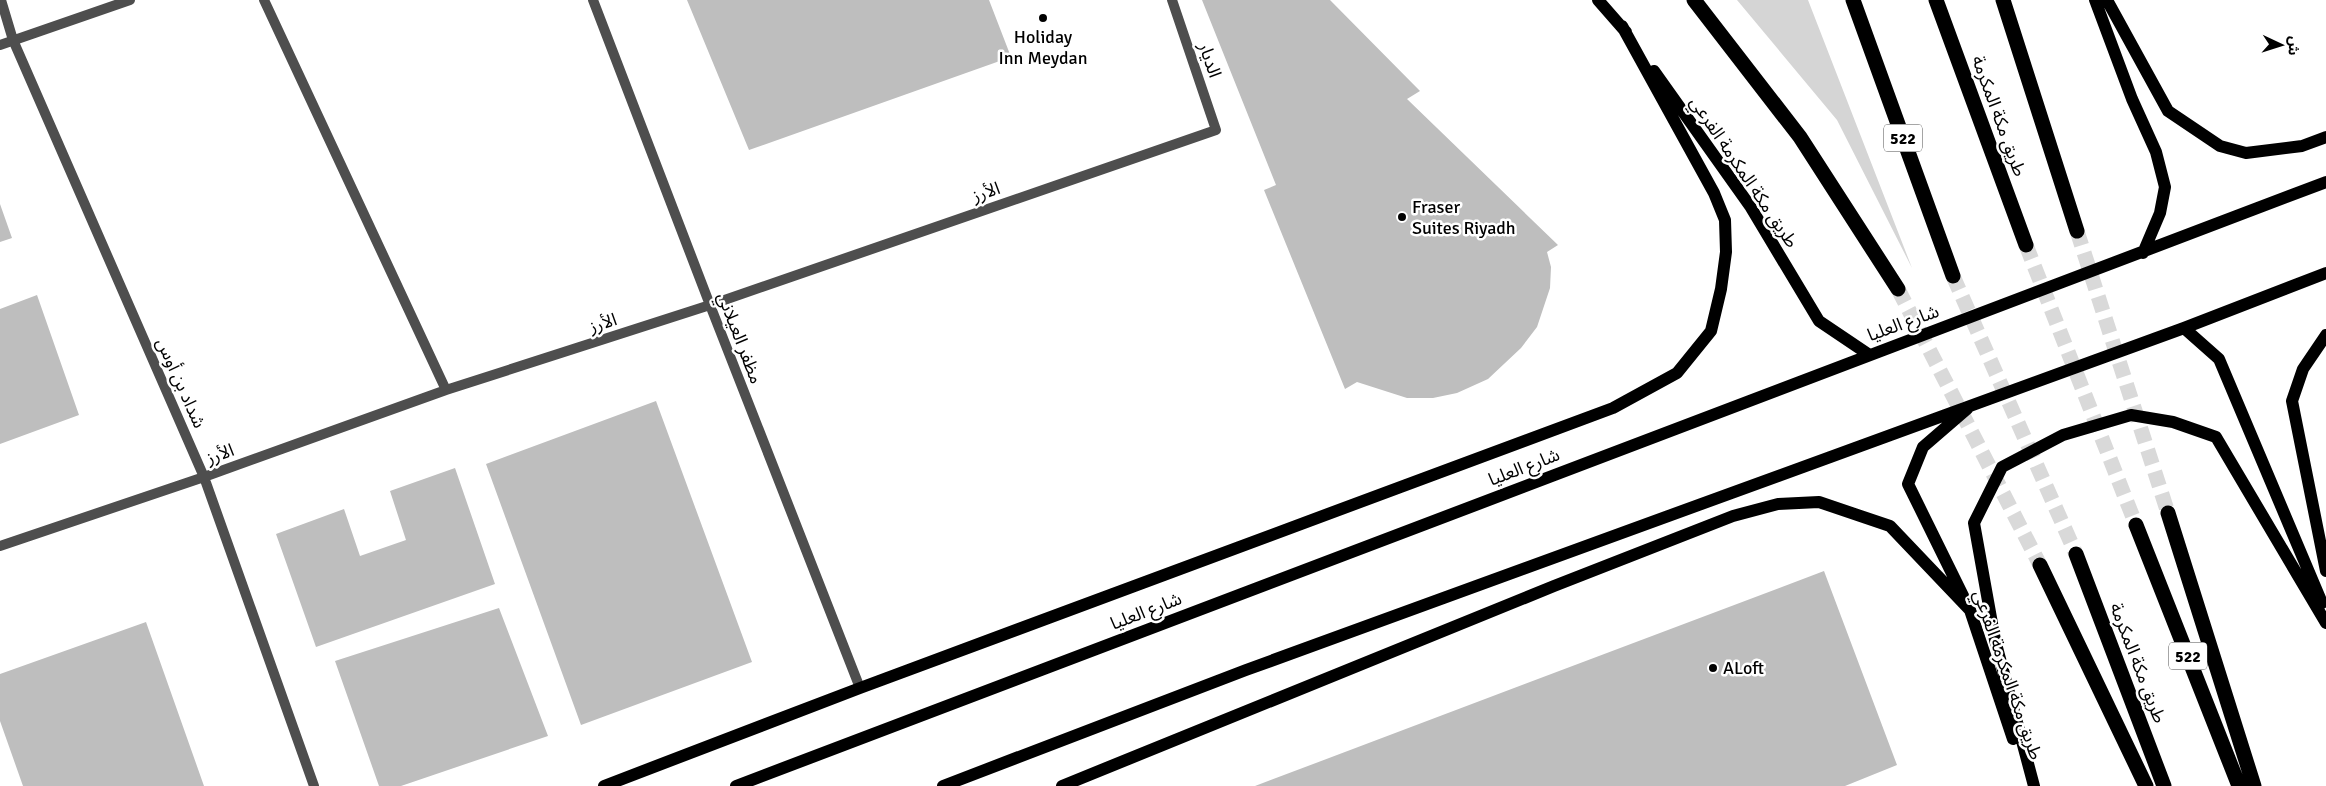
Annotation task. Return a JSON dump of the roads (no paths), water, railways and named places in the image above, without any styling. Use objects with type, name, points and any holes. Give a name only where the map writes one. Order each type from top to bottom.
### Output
[{"type":"highway","points":[[1694,0],[1800,137],[1898,289]]},
{"type":"highway","name":"522","points":[[1853,0],[1953,276]]},
{"type":"highway","name":"طريق مكة المكرمة","points":[[1936,0],[2026,245]]},
{"type":"highway","points":[[2003,0],[2077,231]]},
{"type":"highway","points":[[2168,513],[2254,786]]},
{"type":"highway","name":"522","points":[[2136,525],[2239,786]]},
{"type":"highway","name":"طريق مكة المكرمة","points":[[2076,554],[2164,786]]},
{"type":"highway","points":[[2040,565],[2146,786]]},
{"type":"main road","name":"طريق مكة المكرمة الفرعي","points":[[1598,0],[1622,26],[1750,206],[1819,321],[1868,354]]},
{"type":"main road","points":[[2095,0],[2132,99],[2156,152],[2165,187],[2160,213],[2143,253]]},
{"type":"main road","points":[[2107,0],[2168,111],[2220,146],[2246,153],[2302,146],[2326,137]]},
{"type":"main road","points":[[604,786],[860,688],[1613,408],[1677,373],[1711,331],[1721,289],[1726,252],[1725,220],[1714,193],[1622,26]]},
{"type":"main road","name":"شارع العليا","points":[[736,786],[1868,354],[2143,253],[2326,182]]},
{"type":"main road","points":[[943,786],[1255,667],[2184,328],[2326,273]]},
{"type":"main road","points":[[2184,328],[2218,359],[2326,612]]},
{"type":"main road","points":[[2326,335],[2303,369],[2292,401],[2326,571]]},
{"type":"main road","name":"طريق مكة المكرمة الفرعي","points":[[1975,403],[1923,447],[1908,484],[1970,610],[2029,786]]},
{"type":"main road","points":[[2034,786],[1995,640],[1974,523],[2002,467],[2063,435],[2131,415],[2173,422],[2216,437],[2326,623]]},
{"type":"main road","points":[[1062,786],[1554,586],[1733,516],[1778,504],[1819,502],[1890,526],[1970,610]]},
{"type":"street","name":"شداد بن أوس","points":[[1,0],[13,40],[204,477],[314,786]]},
{"type":"street","points":[[0,45],[130,0]]},
{"type":"street","points":[[264,0],[446,390]]},
{"type":"street","name":"مظفر العيلاني","points":[[593,0],[860,688]]},
{"type":"street","name":"الديار","points":[[1172,0],[1216,130]]},
{"type":"street","name":"الأرز","points":[[0,546],[204,477],[446,390],[710,305],[1216,130]]},
{"type":"tunnel","points":[[2077,231],[2168,513]]},
{"type":"tunnel","points":[[2026,245],[2136,525]]},
{"type":"tunnel","points":[[1953,276],[2076,554]]},
{"type":"tunnel","points":[[1898,289],[2040,565]]},
{"type":"place","name":"Holiday Inn Meydan","points":[[1043,18]]},
{"type":"place","name":"Fraser Suites Riyadh","points":[[1402,217]]},
{"type":"place","name":"ALoft","points":[[1713,668]]}]
